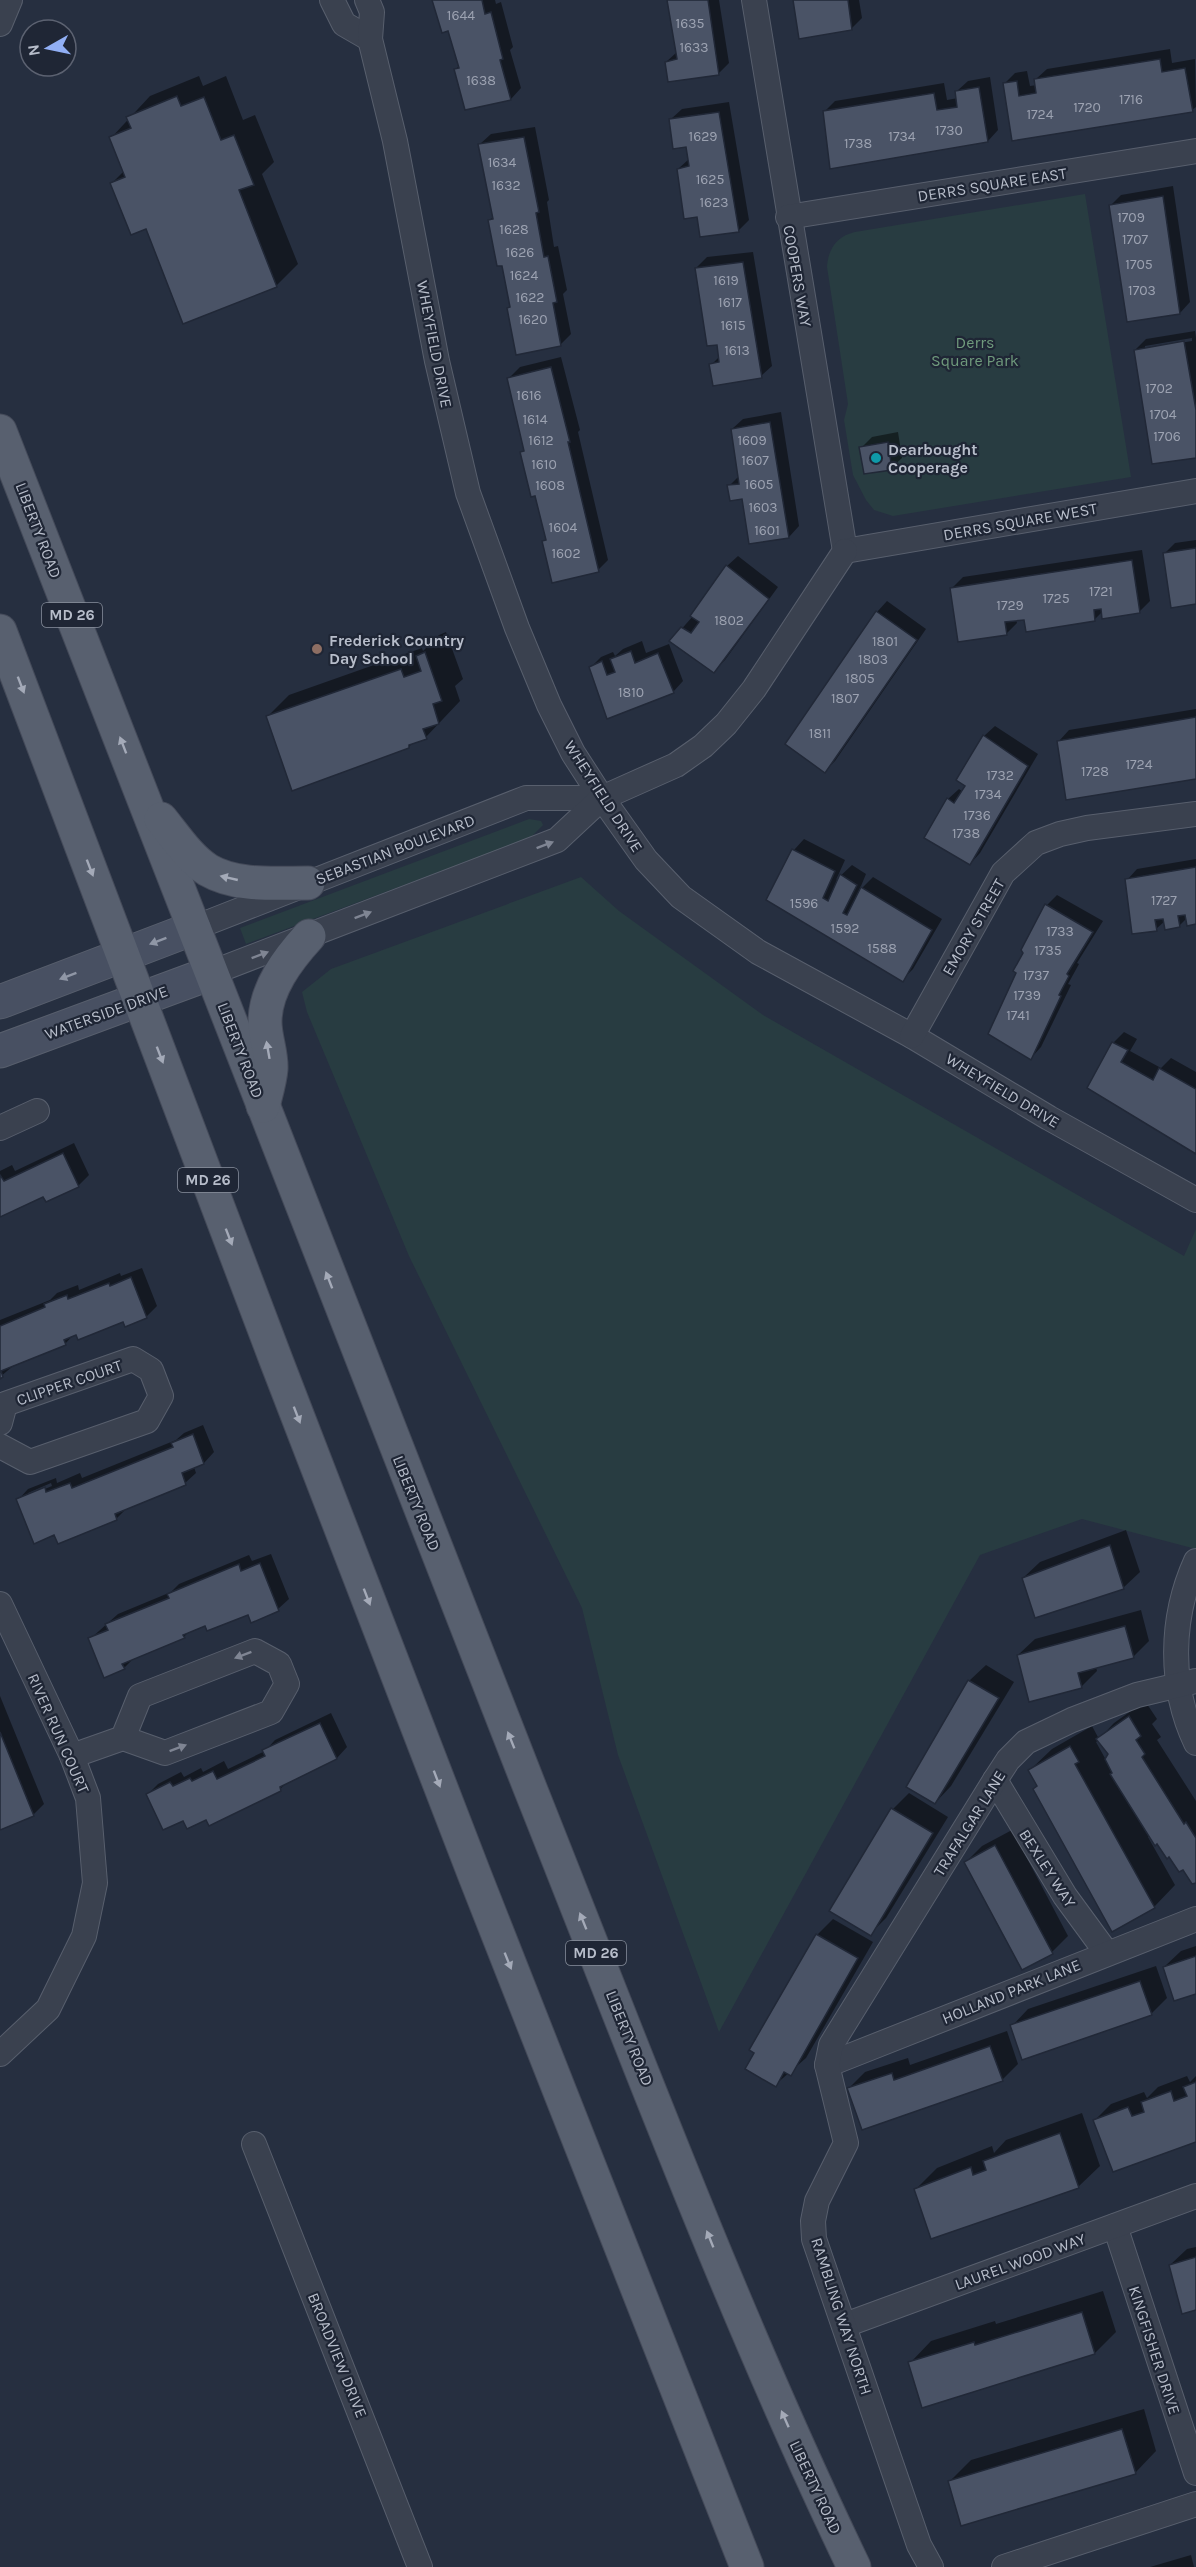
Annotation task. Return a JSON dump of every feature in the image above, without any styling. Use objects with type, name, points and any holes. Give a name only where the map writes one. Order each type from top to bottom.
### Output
[{"type":"main road","name":"LIBERTY ROAD","points":[[0,431],[145,799],[355,1346],[694,2200],[783,2415],[854,2567]]},
{"type":"main road","name":"MD 26","points":[[0,631],[470,1865],[747,2567]]},
{"type":"main road","points":[[145,799],[186,850],[207,869],[223,877],[254,882],[308,883]]},
{"type":"main road","points":[[263,1108],[271,1067],[265,1020],[269,999],[276,981],[291,956],[309,936]]},
{"type":"street","points":[[0,24],[10,0]]},
{"type":"street","points":[[332,0],[344,24],[370,39]]},
{"type":"street","name":"WHEYFIELD DRIVE","points":[[367,0],[372,12],[370,39],[395,141],[437,361],[468,494],[513,619],[549,705],[573,753],[602,798],[646,860],[681,897],[758,952],[912,1036],[1049,1118],[1196,1200]]},
{"type":"street","name":"COOPERS WAY","points":[[754,0],[788,217],[845,551]]},
{"type":"street","name":"DERRS SQUARE EAST","points":[[788,217],[1196,151]]},
{"type":"street","name":"DERRS SQUARE WEST","points":[[845,551],[1196,491]]},
{"type":"street","name":"SEBASTIAN BOULEVARD","points":[[211,973],[557,840],[602,798],[676,765],[703,746],[726,724],[754,689],[845,551]]},
{"type":"street","name":"SEBASTIAN BOULEVARD","points":[[194,928],[526,798],[602,798]]},
{"type":"street","name":"EMORY STREET","points":[[912,1036],[1003,873],[1036,843],[1060,834],[1087,828],[1196,814]]},
{"type":"street","points":[[0,1002],[194,928]]},
{"type":"street","name":"WATERSIDE DRIVE","points":[[0,1051],[211,973]]},
{"type":"street","points":[[0,1128],[37,1111]]},
{"type":"street","name":"CLIPPER COURT","points":[[0,1423],[5,1404],[133,1359],[151,1370],[161,1396],[147,1421],[30,1461],[0,1446]]},
{"type":"street","points":[[1196,1561],[1184,1592],[1174,1659],[1187,1683],[1188,1727],[1196,1743]]},
{"type":"street","name":"RIVER RUN COURT","points":[[0,2054],[48,2009],[84,1936],[95,1883],[88,1798],[72,1756],[2,1611]]},
{"type":"street","points":[[72,1756],[123,1738],[165,1753],[271,1712],[287,1684],[279,1664],[255,1651],[140,1696],[123,1738]]},
{"type":"street","name":"TRAFALGAR LANE","points":[[827,2065],[831,2045],[1008,1760],[1026,1742],[1072,1720],[1137,1695],[1187,1683]]},
{"type":"street","name":"BEXLEY WAY","points":[[995,1780],[1065,1896],[1106,1953]]},
{"type":"street","name":"HOLLAND PARK LANE","points":[[827,2065],[1196,1919]]},
{"type":"street","name":"RAMBLING WAY NORTH","points":[[827,2065],[846,2143],[817,2201],[813,2221],[814,2239],[919,2545],[931,2567]]},
{"type":"street","name":"BROADVIEW DRIVE","points":[[254,2144],[420,2567]]},
{"type":"street","name":"LAUREL WOOD WAY","points":[[844,2325],[1196,2196]]},
{"type":"street","name":"KINGFISHER DRIVE","points":[[1115,2226],[1196,2473]]},
{"type":"street","points":[[1004,2567],[1196,2504]]},
{"type":"green space","name":"Derrs Square Park","points":[[1085,194],[1131,477],[893,516],[874,510],[853,475],[844,420],[848,404],[827,267],[829,254],[835,244],[843,237],[855,232]]},
{"type":"green space","points":[[529,819],[541,821],[543,825],[530,838],[246,944],[240,928]]},
{"type":"green space","points":[[581,877],[619,911],[763,1015],[1184,1256],[1196,1229],[1196,1549],[1082,1519],[980,1555],[719,2032],[618,1755],[582,1608],[409,1256],[307,1012],[302,992],[331,969]]},
{"type":"building","points":[[432,0],[482,0],[485,14],[491,12],[503,59],[500,60],[511,100],[465,110],[454,69],[459,68],[448,31],[442,33]]},
{"type":"building","points":[[667,0],[708,0],[719,75],[668,82],[665,62],[677,59]]},
{"type":"building","points":[[793,0],[848,0],[852,30],[799,39]]},
{"type":"building","points":[[1160,59],[1162,72],[1185,68],[1193,112],[1012,141],[1003,83],[1017,81],[1019,96],[1036,93],[1034,79]]},
{"type":"building","points":[[979,87],[988,142],[830,169],[823,111],[934,93],[937,110],[957,107],[955,91]]},
{"type":"building","points":[[177,96],[181,106],[204,97],[221,140],[234,135],[254,185],[239,190],[277,287],[183,324],[146,229],[131,235],[110,183],[125,177],[109,137],[131,128],[126,117]]},
{"type":"building","points":[[719,112],[739,232],[700,237],[697,217],[684,219],[677,169],[689,166],[686,147],[673,149],[669,119]]},
{"type":"building","points":[[524,137],[539,212],[536,213],[544,257],[548,256],[557,302],[553,303],[561,346],[516,355],[502,266],[497,266],[488,220],[493,219],[478,144]]},
{"type":"building","points":[[1163,196],[1180,314],[1127,322],[1109,205]]},
{"type":"building","points":[[743,262],[762,378],[713,386],[709,364],[719,362],[717,345],[707,346],[695,268]]},
{"type":"building","points":[[1184,341],[1196,410],[1196,458],[1152,464],[1134,350]]},
{"type":"building","points":[[551,367],[599,572],[552,583],[542,541],[546,540],[535,496],[531,497],[520,452],[524,451],[507,378]]},
{"type":"building","points":[[770,422],[789,538],[749,544],[742,499],[730,501],[727,485],[739,484],[731,429]]},
{"type":"building","name":"Dearbought Cooperage","points":[[888,442],[892,470],[864,474],[859,447]]},
{"type":"building","points":[[1196,548],[1196,604],[1171,608],[1163,553]]},
{"type":"building","points":[[1132,560],[1140,613],[1102,619],[1101,609],[1094,610],[1095,621],[1026,632],[1024,620],[1005,622],[1007,635],[958,642],[950,588]]},
{"type":"building","points":[[726,565],[769,599],[714,673],[669,641],[681,627],[691,633],[699,622],[690,616]]},
{"type":"building","points":[[876,611],[917,640],[825,773],[785,744]]},
{"type":"building","points":[[631,651],[635,663],[658,653],[674,693],[607,719],[589,667],[602,661],[607,675],[615,672],[610,659]]},
{"type":"building","points":[[425,652],[442,701],[433,704],[439,724],[423,729],[427,739],[409,745],[409,748],[292,791],[266,716],[401,669],[404,677],[421,671],[416,656]]},
{"type":"building","points":[[1196,717],[1196,779],[1066,800],[1057,741]]},
{"type":"building","points":[[983,735],[1028,766],[970,865],[924,838],[947,798],[954,803],[965,786],[956,780]]},
{"type":"building","points":[[792,849],[835,871],[823,898],[828,901],[840,874],[857,885],[843,913],[847,915],[861,887],[932,930],[903,982],[766,900]]},
{"type":"building","points":[[1196,867],[1196,924],[1187,926],[1185,915],[1178,916],[1180,927],[1165,930],[1163,919],[1155,920],[1157,931],[1132,934],[1125,879]]},
{"type":"building","points":[[1045,904],[1093,932],[1067,974],[1069,976],[1059,995],[1061,996],[1031,1060],[988,1034],[1016,973],[1013,971],[1023,953],[1021,950]]},
{"type":"building","points":[[1112,1042],[1128,1050],[1121,1062],[1153,1080],[1159,1068],[1196,1089],[1196,1154],[1087,1088]]},
{"type":"building","points":[[63,1153],[79,1187],[46,1202],[43,1197],[0,1217],[0,1175],[4,1181]]},
{"type":"building","points":[[131,1277],[147,1318],[125,1327],[123,1322],[78,1340],[76,1335],[64,1340],[66,1345],[1,1371],[3,1377],[0,1379],[0,1326],[67,1295],[68,1299]]},
{"type":"building","points":[[193,1434],[204,1464],[182,1473],[186,1485],[115,1514],[117,1520],[58,1544],[54,1535],[34,1544],[16,1499],[45,1487],[46,1492],[70,1483],[72,1488],[173,1447],[171,1443]]},
{"type":"building","points":[[1110,1545],[1124,1589],[1035,1618],[1022,1578]]},
{"type":"building","points":[[260,1563],[279,1611],[251,1623],[248,1615],[207,1631],[205,1626],[183,1635],[185,1638],[122,1664],[125,1669],[104,1678],[88,1638],[108,1630],[105,1624],[169,1598],[167,1594],[239,1564],[241,1571]]},
{"type":"building","points":[[1125,1626],[1134,1658],[1078,1673],[1082,1688],[1029,1702],[1017,1655]]},
{"type":"building","points":[[968,1680],[999,1698],[935,1804],[906,1787]]},
{"type":"building","points":[[1129,1716],[1141,1736],[1136,1740],[1145,1754],[1142,1757],[1184,1824],[1186,1822],[1196,1838],[1196,1883],[1192,1884],[1183,1870],[1179,1872],[1157,1844],[1155,1846],[1110,1774],[1112,1773],[1105,1759],[1108,1754],[1096,1739]]},
{"type":"building","points":[[320,1723],[337,1759],[280,1787],[281,1791],[209,1826],[206,1820],[187,1829],[183,1821],[163,1830],[146,1794],[170,1782],[173,1786],[190,1778],[192,1781],[213,1771],[217,1779],[265,1756],[262,1750]]},
{"type":"building","points":[[0,1732],[34,1816],[0,1830]]},
{"type":"building","points":[[1070,1746],[1079,1762],[1075,1764],[1155,1908],[1112,1932],[1033,1789],[1037,1786],[1028,1770]]},
{"type":"building","points":[[891,1808],[933,1833],[871,1936],[829,1911]]},
{"type":"building","points":[[995,1845],[1053,1954],[1022,1970],[964,1862]]},
{"type":"building","points":[[816,1934],[858,1958],[791,2076],[784,2072],[776,2087],[745,2069],[754,2053],[749,2050]]},
{"type":"building","points":[[1196,1956],[1196,1994],[1174,2001],[1163,1967]]},
{"type":"building","points":[[1140,1981],[1152,2015],[1022,2060],[1010,2025]]},
{"type":"building","points":[[990,2046],[1003,2081],[862,2130],[847,2088],[892,2073],[894,2080]]},
{"type":"building","points":[[1196,2082],[1196,2142],[1113,2172],[1093,2120],[1128,2107],[1132,2116],[1144,2112],[1141,2102],[1171,2091],[1174,2101],[1187,2096],[1183,2087]]},
{"type":"building","points":[[1060,2133],[1079,2188],[931,2239],[914,2189],[971,2167],[973,2175],[986,2170],[983,2161]]},
{"type":"building","points":[[1196,2257],[1196,2310],[1182,2314],[1169,2265]]},
{"type":"building","points":[[1082,2312],[1095,2354],[922,2408],[908,2362],[974,2342],[975,2345]]},
{"type":"building","points":[[1122,2429],[1136,2474],[961,2526],[948,2481]]},
{"type":"place","name":"Dearbought Cooperage","points":[[876,458]]},
{"type":"place","name":"Frederick Country Day School","points":[[317,649]]}]
